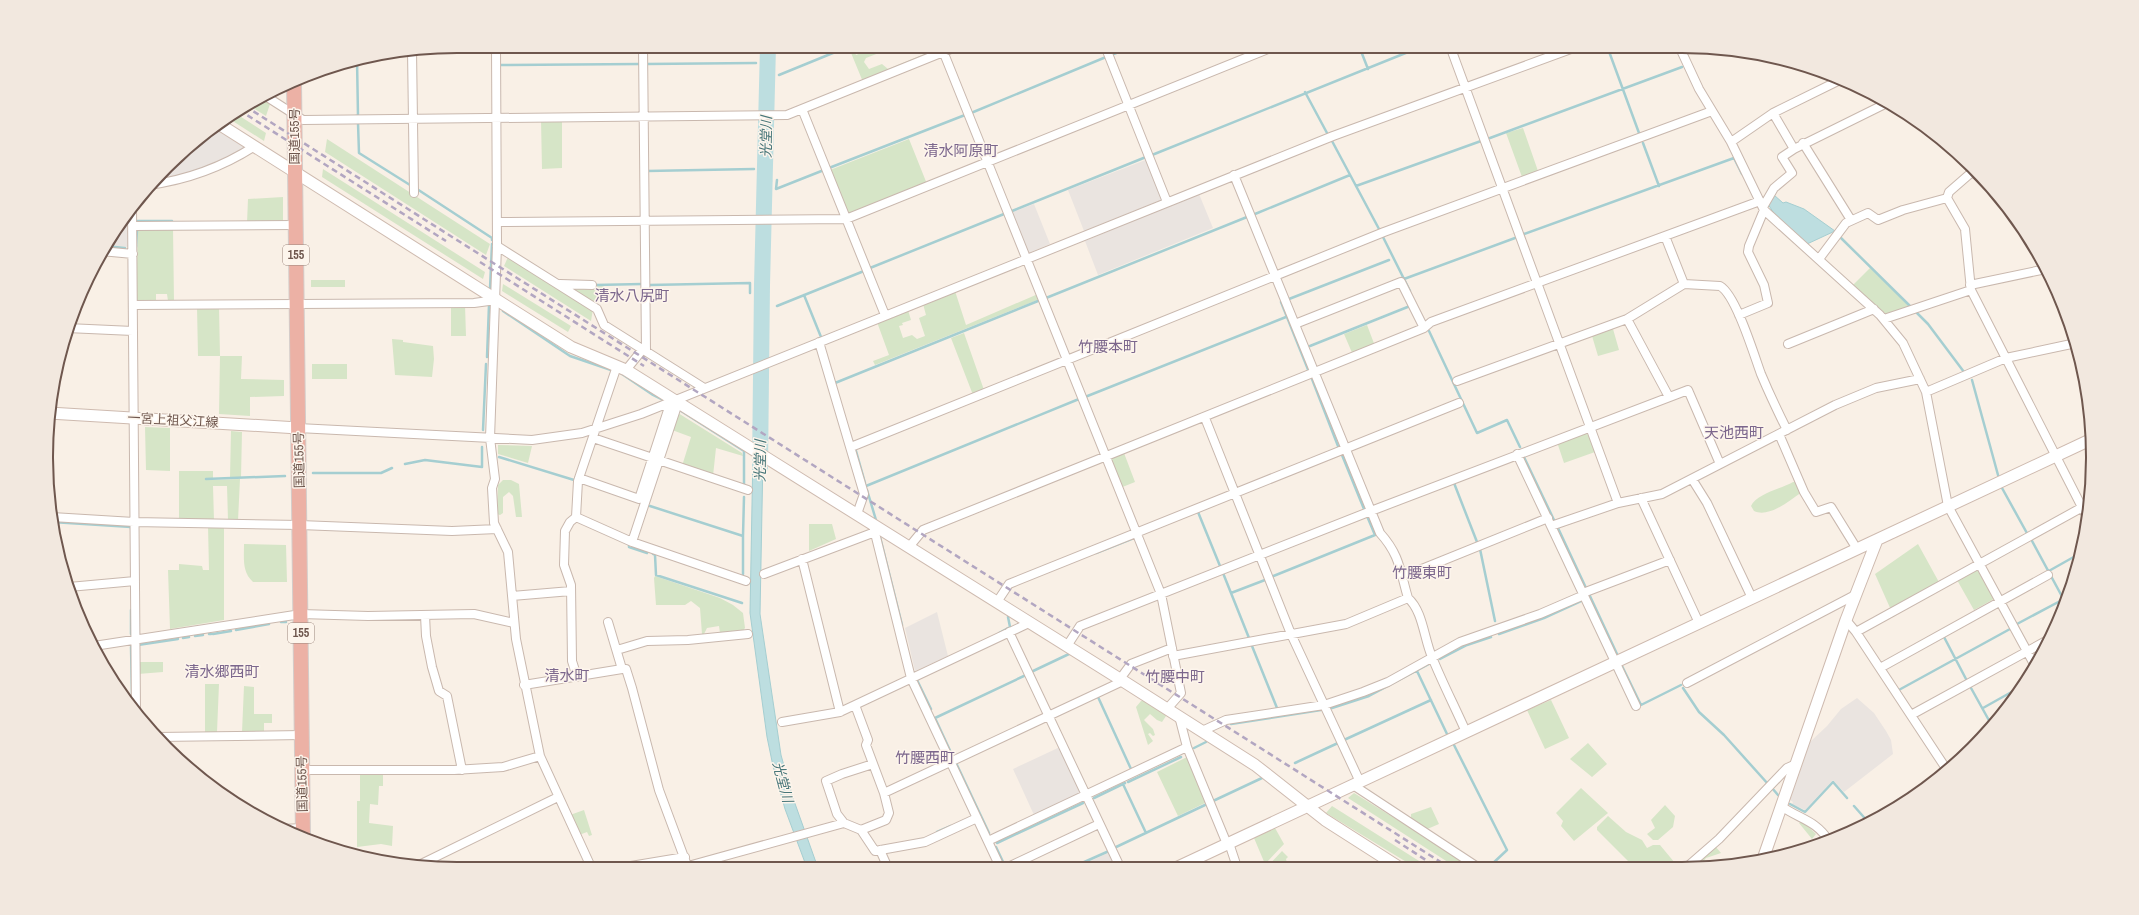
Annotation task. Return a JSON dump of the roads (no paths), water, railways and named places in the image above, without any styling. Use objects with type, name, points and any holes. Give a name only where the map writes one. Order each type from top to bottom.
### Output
[{"type":"highway","name":"国道155号","points":[[294,88],[295,225],[298,304],[303,831]]},
{"type":"street","points":[[496,53],[498,246],[490,438],[494,479],[492,488],[494,522],[508,552],[514,623],[524,685],[540,756],[589,862]]},
{"type":"street","points":[[643,53],[644,350]]},
{"type":"street","points":[[270,99],[303,120],[787,115],[933,53]]},
{"type":"street","points":[[944,53],[1161,594],[1181,693],[1168,709]]},
{"type":"street","points":[[1108,53],[1167,202]]},
{"type":"street","points":[[497,222],[846,219],[1258,53]]},
{"type":"street","points":[[1452,53],[1618,503]]},
{"type":"street","points":[[298,428],[532,440],[582,433],[596,429],[674,401],[1333,136],[1560,53]]},
{"type":"street","points":[[1683,53],[1762,206],[1884,318],[1903,343],[1926,392],[1948,506],[2032,660]]},
{"type":"street","points":[[412,55],[414,193]]},
{"type":"street","points":[[1730,142],[1773,113],[1833,83]]},
{"type":"street","points":[[1739,315],[1768,303],[1764,285],[1748,252],[1762,206],[1774,188],[1792,173],[1782,157],[1784,154],[1880,105]]},
{"type":"street","points":[[802,109],[886,315]]},
{"type":"street","points":[[851,447],[1384,232],[1712,111]]},
{"type":"street","points":[[1773,113],[1794,149]]},
{"type":"street","points":[[225,127],[571,347],[621,368],[857,514],[874,528],[908,547],[1122,680],[1269,775],[1308,806],[1391,862]]},
{"type":"street","points":[[1803,144],[1851,220]]},
{"type":"street","points":[[160,184],[173,182],[200,172],[255,146]]},
{"type":"street","points":[[1970,174],[1949,192],[1947,198],[1965,229],[1970,287],[2056,456],[2064,477],[2083,511]]},
{"type":"street","points":[[1234,175],[1380,533],[1389,543],[1399,560],[1408,598],[1412,601],[1431,656],[1466,732]]},
{"type":"street","points":[[1819,259],[1846,223],[1851,220],[1868,213],[1878,220],[1904,210],[1947,198]]},
{"type":"street","points":[[908,547],[923,530],[1315,374],[1424,328],[1431,322],[1665,236],[1762,206]]},
{"type":"street","points":[[132,218],[136,703]]},
{"type":"street","points":[[132,226],[295,225]]},
{"type":"street","points":[[1665,236],[1684,284]]},
{"type":"street","points":[[498,246],[597,309],[604,325],[704,388]]},
{"type":"street","points":[[109,252],[133,254]]},
{"type":"street","points":[[1884,318],[1970,287],[2040,270]]},
{"type":"street","points":[[1295,324],[1401,282],[1424,328]]},
{"type":"street","points":[[559,284],[592,285]]},
{"type":"street","points":[[1457,381],[1627,319],[1684,284],[1720,286],[1724,288],[1739,315],[1761,375],[1787,430]]},
{"type":"street","points":[[133,305],[474,303],[496,300]]},
{"type":"street","points":[[1788,344],[1874,309]]},
{"type":"street","points":[[1627,319],[1669,397]]},
{"type":"street","points":[[74,328],[133,331]]},
{"type":"street","points":[[819,342],[864,494],[857,514]]},
{"type":"street","points":[[1926,392],[2006,358],[2070,345]]},
{"type":"street","points":[[578,677],[572,661],[571,585],[564,565],[565,531],[570,522],[576,517],[579,478],[596,429],[621,368],[644,350]]},
{"type":"street","points":[[1402,577],[1549,522],[1618,503],[1662,494],[1835,405],[1876,388],[1920,379]]},
{"type":"street","points":[[1067,646],[1080,626],[1517,454],[1688,390],[1720,464]]},
{"type":"street","points":[[632,542],[674,401]]},
{"type":"street","points":[[997,602],[1009,584],[1234,492],[1346,449],[1459,402]]},
{"type":"street","name":"一宮上祖父江線","points":[[55,413],[298,428]]},
{"type":"street","points":[[1205,418],[1291,634],[1324,705],[1357,784],[1470,862]]},
{"type":"street","points":[[1779,434],[1804,492],[1816,512],[1831,507],[1857,549]]},
{"type":"street","points":[[593,438],[748,490]]},
{"type":"street","points":[[1188,862],[2085,442]]},
{"type":"street","points":[[1517,454],[1636,706]]},
{"type":"street","points":[[579,478],[639,499],[656,459]]},
{"type":"street","points":[[1692,479],[1707,503],[1752,598]]},
{"type":"street","points":[[1642,498],[1698,623]]},
{"type":"street","points":[[1856,632],[2081,508]]},
{"type":"street","points":[[57,517],[134,522],[300,525],[452,531],[497,529]]},
{"type":"street","points":[[576,517],[632,542],[746,581]]},
{"type":"street","points":[[764,574],[874,528]]},
{"type":"street","points":[[874,528],[911,678],[997,862]]},
{"type":"street","points":[[1765,853],[1846,620],[1877,540]]},
{"type":"street","points":[[802,559],[840,712]]},
{"type":"street","points":[[1202,731],[1226,720],[1324,705],[1388,682],[1431,656],[1460,642],[1540,614],[1583,594],[1670,560]]},
{"type":"street","points":[[1880,668],[2048,575]]},
{"type":"street","points":[[74,587],[135,581]]},
{"type":"street","points":[[512,596],[571,591]]},
{"type":"street","points":[[1686,683],[1856,595]]},
{"type":"street","points":[[884,793],[1049,717],[1122,680],[1131,664],[1172,652],[1346,624],[1408,598]]},
{"type":"street","points":[[100,645],[301,614],[368,616],[474,614],[514,623]]},
{"type":"street","points":[[425,615],[426,636],[432,667],[439,691],[447,696],[462,770]]},
{"type":"street","points":[[1846,620],[1856,632],[1945,765]]},
{"type":"street","points":[[608,622],[622,669]]},
{"type":"street","points":[[782,722],[840,712],[855,706],[1029,623]]},
{"type":"street","points":[[1009,632],[1118,862]]},
{"type":"street","points":[[617,650],[648,642],[748,634]]},
{"type":"street","points":[[1911,715],[2040,644]]},
{"type":"street","points":[[524,685],[626,669],[659,790],[686,862]]},
{"type":"street","points":[[855,706],[868,740],[866,745],[884,793],[889,813],[886,820],[861,830]]},
{"type":"street","points":[[1179,716],[1187,747],[1235,862]]},
{"type":"street","points":[[164,736],[302,735]]},
{"type":"street","points":[[988,842],[1187,747]]},
{"type":"street","points":[[302,770],[462,770],[503,767],[540,756]]},
{"type":"street","points":[[872,764],[826,781],[837,814],[844,823],[861,830],[875,851],[925,842],[977,818]]},
{"type":"street","points":[[1693,862],[1719,839],[1787,768],[1796,764]]},
{"type":"street","points":[[428,861],[558,796]]},
{"type":"street","points":[[1781,806],[1794,815],[1809,820],[1824,836]]},
{"type":"street","points":[[706,862],[844,823]]},
{"type":"street","points":[[1020,862],[1099,824]]},
{"type":"street","points":[[880,850],[885,862]]},
{"type":"street","points":[[659,862],[685,858]]},
{"type":"water","points":[[1774,195],[1783,203],[1786,202],[1804,209],[1835,231],[1807,244],[1773,212],[1768,204]]},
{"type":"water","points":[[753,451],[763,457],[760,614],[781,755],[793,798],[816,862],[805,862],[785,809],[773,766],[767,737],[750,613]]},
{"type":"waterway","name":"光堂川","points":[[760,468],[762,285],[768,53]]},
{"type":"waterway","points":[[779,75],[833,53]]},
{"type":"waterway","points":[[1111,55],[1116,53]]},
{"type":"waterway","points":[[1362,53],[1368,69]]},
{"type":"waterway","points":[[1152,155],[1406,53]]},
{"type":"waterway","points":[[1610,53],[1639,133]]},
{"type":"waterway","points":[[971,113],[1106,57]]},
{"type":"waterway","name":"光堂川","points":[[763,63],[768,62]]},
{"type":"waterway","points":[[646,64],[756,63]]},
{"type":"waterway","points":[[499,65],[640,64]]},
{"type":"waterway","points":[[356,116],[358,116],[357,66]]},
{"type":"waterway","points":[[1490,138],[1682,67]]},
{"type":"waterway","name":"光堂川","points":[[767,80],[773,78]]},
{"type":"waterway","points":[[1305,92],[1327,133]]},
{"type":"waterway","points":[[829,168],[965,115]]},
{"type":"waterway","points":[[358,123],[359,153],[410,185]]},
{"type":"waterway","points":[[1332,141],[1379,229]]},
{"type":"waterway","points":[[1356,186],[1481,141]]},
{"type":"waterway","points":[[1643,143],[1659,186]]},
{"type":"waterway","points":[[1012,211],[1146,157]]},
{"type":"waterway","points":[[1524,234],[1734,158],[1742,174]]},
{"type":"waterway","name":"光堂川","points":[[761,169],[765,168]]},
{"type":"waterway","points":[[647,171],[754,169]]},
{"type":"waterway","points":[[777,180],[776,189],[824,170]]},
{"type":"waterway","points":[[1255,214],[1350,175]]},
{"type":"waterway","name":"光堂川","points":[[765,181],[771,181]]},
{"type":"waterway","points":[[417,189],[492,238],[492,240]]},
{"type":"waterway","points":[[870,268],[1004,214]]},
{"type":"waterway","points":[[1046,298],[1247,217]]},
{"type":"waterway","points":[[137,221],[172,221]]},
{"type":"waterway","points":[[136,247],[137,230]]},
{"type":"waterway","points":[[1383,237],[1410,291]]},
{"type":"waterway","points":[[1404,279],[1515,238]]},
{"type":"waterway","points":[[1841,238],[1910,306]]},
{"type":"waterway","points":[[490,289],[492,244]]},
{"type":"waterway","points":[[112,247],[125,248]]},
{"type":"waterway","points":[[1289,299],[1389,260]]},
{"type":"waterway","points":[[777,306],[864,271]]},
{"type":"waterway","points":[[649,285],[750,283],[750,293]]},
{"type":"waterway","points":[[595,285],[642,284]]},
{"type":"waterway","name":"光堂川","points":[[757,293],[762,293]]},
{"type":"waterway","points":[[804,295],[821,337]]},
{"type":"waterway","points":[[835,383],[1038,301]]},
{"type":"waterway","points":[[1281,302],[1309,372]]},
{"type":"waterway","points":[[487,357],[489,305]]},
{"type":"waterway","points":[[1310,346],[1410,306]]},
{"type":"waterway","name":"光堂川","points":[[761,310],[767,311]]},
{"type":"waterway","points":[[503,311],[570,356],[611,370]]},
{"type":"waterway","points":[[1916,312],[1928,324],[1964,372]]},
{"type":"waterway","points":[[1084,395],[1085,397],[1286,317]]},
{"type":"waterway","points":[[1429,331],[1477,433],[1507,420],[1520,447]]},
{"type":"waterway","points":[[483,430],[486,364]]},
{"type":"waterway","points":[[619,372],[663,400]]},
{"type":"waterway","points":[[1312,379],[1338,446]]},
{"type":"waterway","points":[[1972,380],[1998,475]]},
{"type":"waterway","points":[[866,486],[1079,399]]},
{"type":"waterway","points":[[678,409],[744,451],[744,485]]},
{"type":"waterway","points":[[405,464],[425,460],[482,467],[482,447]]},
{"type":"waterway","points":[[856,451],[865,483]]},
{"type":"waterway","points":[[1342,455],[1364,509]]},
{"type":"waterway","points":[[1523,455],[1554,520]]},
{"type":"waterway","points":[[499,457],[574,480]]},
{"type":"waterway","points":[[313,473],[381,473],[392,468]]},
{"type":"waterway","points":[[206,479],[285,476]]},
{"type":"waterway","points":[[1454,483],[1477,542]]},
{"type":"waterway","points":[[2002,488],[2028,535]]},
{"type":"waterway","points":[[867,490],[876,520]]},
{"type":"waterway","points":[[743,536],[744,497]]},
{"type":"waterway","points":[[650,506],[743,536],[743,574]]},
{"type":"waterway","points":[[1198,512],[1220,566]]},
{"type":"waterway","points":[[1271,577],[1375,535],[1367,516]]},
{"type":"waterway","points":[[58,522],[131,527],[131,529]]},
{"type":"waterway","points":[[1558,528],[1586,588]]},
{"type":"waterway","points":[[880,537],[902,625]]},
{"type":"waterway","points":[[1096,553],[1134,538]]},
{"type":"waterway","points":[[2031,539],[2062,596]]},
{"type":"waterway","points":[[629,544],[629,547],[647,553]]},
{"type":"waterway","points":[[1480,549],[1495,621]]},
{"type":"waterway","points":[[653,554],[655,555],[656,575],[742,603]]},
{"type":"waterway","points":[[2047,572],[2073,557]]},
{"type":"waterway","points":[[1223,573],[1249,638]]},
{"type":"waterway","points":[[1231,593],[1265,580]]},
{"type":"waterway","points":[[1589,594],[1617,654]]},
{"type":"waterway","points":[[1499,634],[1544,618],[1581,601]]},
{"type":"waterway","points":[[2017,624],[2059,601]]},
{"type":"waterway","points":[[131,610],[131,634]]},
{"type":"waterway","points":[[999,633],[1010,627],[1008,617]]},
{"type":"waterway","points":[[281,622],[286,622]]},
{"type":"waterway","points":[[236,630],[269,624]]},
{"type":"waterway","points":[[1897,691],[2010,629]]},
{"type":"waterway","points":[[213,634],[231,631]]},
{"type":"waterway","points":[[195,636],[203,635]]},
{"type":"waterway","points":[[183,638],[189,637]]},
{"type":"waterway","points":[[1440,659],[1467,645],[1491,637]]},
{"type":"waterway","points":[[1944,637],[1966,679]]},
{"type":"waterway","points":[[138,645],[178,639]]},
{"type":"waterway","points":[[1252,646],[1277,708]]},
{"type":"waterway","points":[[131,647],[132,694]]},
{"type":"waterway","points":[[1031,672],[1069,654]]},
{"type":"waterway","points":[[1332,708],[1369,696],[1429,664]]},
{"type":"waterway","points":[[1622,666],[1641,705],[1681,685]]},
{"type":"waterway","points":[[1417,671],[1447,734]]},
{"type":"waterway","points":[[935,718],[1026,675]]},
{"type":"waterway","points":[[917,680],[931,709]]},
{"type":"waterway","points":[[1683,688],[1699,712],[1724,735],[1768,784]]},
{"type":"waterway","points":[[1971,688],[1989,720]]},
{"type":"waterway","points":[[1983,708],[2010,693]]},
{"type":"waterway","points":[[1098,697],[1131,769]]},
{"type":"waterway","points":[[1344,740],[1431,700]]},
{"type":"waterway","points":[[1231,724],[1321,710]]},
{"type":"waterway","points":[[935,718],[953,757]]},
{"type":"waterway","points":[[1194,748],[1206,742]]},
{"type":"waterway","points":[[1295,763],[1338,743]]},
{"type":"waterway","points":[[1454,745],[1507,850],[1494,862]]},
{"type":"waterway","points":[[1128,782],[1181,757]]},
{"type":"waterway","points":[[957,765],[989,833]]},
{"type":"waterway","points":[[1213,801],[1262,778]]},
{"type":"waterway","points":[[1790,804],[1805,812],[1833,782],[1847,798]]},
{"type":"waterway","points":[[1094,798],[1125,783]]},
{"type":"waterway","points":[[1123,784],[1146,833]]},
{"type":"waterway","points":[[1772,788],[1778,795]]},
{"type":"waterway","points":[[997,843],[1083,803]]},
{"type":"waterway","points":[[1114,848],[1205,805]]},
{"type":"waterway","points":[[1854,806],[1864,818]]},
{"type":"waterway","points":[[937,832],[951,826]]},
{"type":"waterway","points":[[996,847],[1003,862]]},
{"type":"waterway","points":[[1084,862],[1109,851]]},
{"type":"railway","points":[[251,110],[1441,862]]},
{"type":"railway","points":[[245,114],[446,241]]},
{"type":"railway","points":[[480,262],[644,366]]},
{"type":"railway","points":[[1395,840],[1429,862]]},
{"type":"district","name":"清水阿原町","points":[[961,150]]},
{"type":"district","name":"清水八尻町","points":[[632,295]]},
{"type":"district","name":"竹腰本町","points":[[1108,346]]},
{"type":"district","name":"天池西町","points":[[1734,432]]},
{"type":"district","name":"竹腰東町","points":[[1422,572]]},
{"type":"district","name":"清水郷西町","points":[[222,671]]},
{"type":"district","name":"清水町","points":[[567,675]]},
{"type":"district","name":"竹腰中町","points":[[1175,676]]},
{"type":"district","name":"竹腰西町","points":[[925,757]]}]
